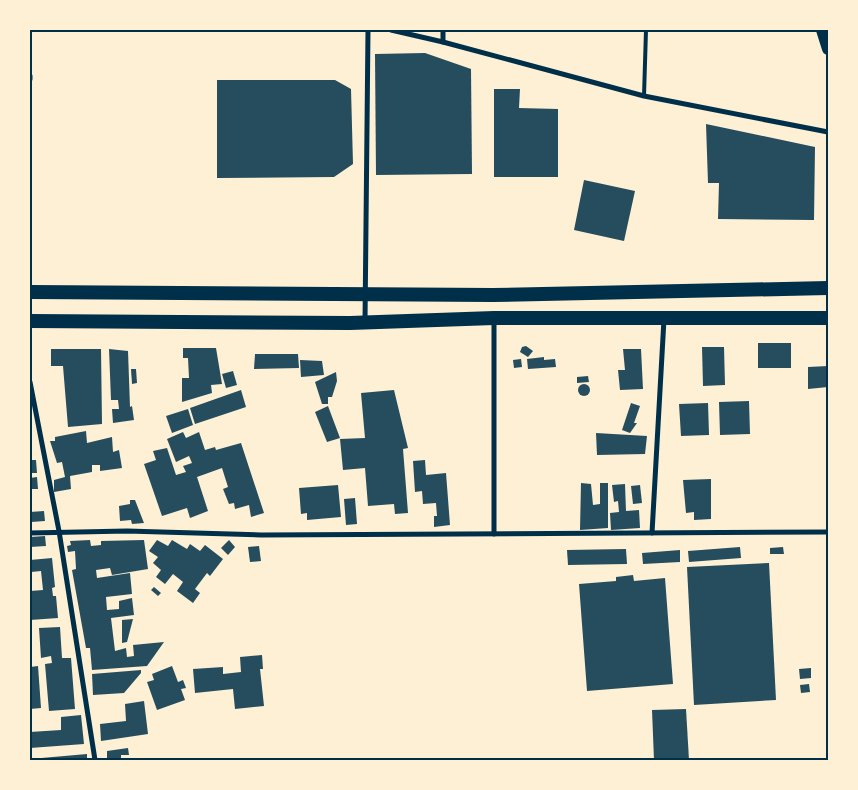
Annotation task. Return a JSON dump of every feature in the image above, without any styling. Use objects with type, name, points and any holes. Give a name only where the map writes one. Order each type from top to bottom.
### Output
[{"type":"highway","points":[[30,292],[493,295],[828,288]]},
{"type":"highway","points":[[30,321],[365,322],[494,318],[828,318]]},
{"type":"main road","points":[[822,30],[828,49]]},
{"type":"street","points":[[365,322],[368,30]]},
{"type":"street","points":[[391,30],[444,42],[644,96],[828,132]]},
{"type":"street","points":[[443,30],[444,42]]},
{"type":"street","points":[[494,318],[494,534]]},
{"type":"street","points":[[652,533],[664,318]]},
{"type":"street","points":[[30,382],[59,530],[95,760]]},
{"type":"street","points":[[30,533],[59,530],[261,535],[828,532]]},
{"type":"lane","points":[[644,96],[646,30]]},
{"type":"building","points":[[425,53],[471,69],[472,174],[376,175],[375,54]]},
{"type":"building","points":[[217,80],[335,80],[351,89],[353,164],[334,177],[217,178]]},
{"type":"building","points":[[494,89],[520,89],[519,108],[558,109],[558,177],[494,177]]},
{"type":"building","points":[[706,124],[815,147],[814,220],[718,219],[719,183],[708,183]]},
{"type":"building","points":[[584,180],[635,191],[624,241],[574,230]]},
{"type":"building","points":[[758,343],[791,343],[791,368],[758,368]]},
{"type":"building","points":[[526,346],[533,351],[528,357],[520,352],[522,347]]},
{"type":"building","points":[[702,347],[724,347],[725,385],[703,386]]},
{"type":"building","points":[[183,348],[216,348],[222,384],[211,385],[212,393],[182,402],[182,378],[189,378],[188,358],[183,358]]},
{"type":"building","points":[[51,349],[101,349],[102,424],[68,427],[63,366],[51,366]]},
{"type":"building","points":[[109,349],[128,351],[130,407],[132,406],[134,420],[113,423],[112,409],[119,409],[118,400],[111,400]]},
{"type":"building","points":[[623,349],[641,349],[643,389],[620,390],[618,370],[625,370]]},
{"type":"building","points":[[255,354],[298,354],[299,368],[254,369]]},
{"type":"building","points":[[544,357],[544,360],[555,359],[556,367],[528,369],[527,359]]},
{"type":"building","points":[[521,359],[522,367],[514,368],[513,360]]},
{"type":"building","points":[[300,360],[322,361],[324,375],[301,377]]},
{"type":"building","points":[[828,366],[828,387],[808,389],[808,367]]},
{"type":"building","points":[[131,369],[136,369],[137,383],[132,384]]},
{"type":"building","points":[[233,371],[237,385],[226,388],[222,374]]},
{"type":"building","points":[[336,372],[337,381],[332,397],[328,397],[328,404],[322,404],[315,382]]},
{"type":"building","points":[[588,376],[589,382],[577,383],[577,377]]},
{"type":"building","points":[[582,384],[586,384],[590,390],[586,396],[582,396],[578,392],[578,388]]},
{"type":"building","points":[[241,390],[246,407],[195,424],[190,408]]},
{"type":"building","points":[[394,390],[408,448],[403,449],[408,513],[395,514],[394,504],[368,506],[365,468],[343,470],[340,439],[365,438],[361,393]]},
{"type":"building","points":[[749,401],[750,434],[720,435],[719,402]]},
{"type":"building","points":[[631,403],[640,406],[634,423],[637,423],[630,433],[622,430]]},
{"type":"building","points":[[708,403],[709,435],[681,436],[679,404]]},
{"type":"building","points":[[328,406],[340,438],[327,442],[315,412]]},
{"type":"building","points":[[188,409],[193,425],[172,433],[166,416]]},
{"type":"building","points":[[86,431],[87,443],[112,437],[113,452],[119,450],[122,468],[100,471],[100,465],[92,465],[92,472],[70,476],[71,489],[54,492],[54,480],[65,477],[62,462],[57,463],[50,441],[55,441],[55,437]]},
{"type":"building","points":[[183,432],[186,438],[199,432],[205,450],[215,447],[216,450],[241,443],[264,513],[251,517],[249,505],[235,509],[234,503],[229,504],[223,489],[228,487],[222,468],[197,477],[208,511],[190,518],[187,508],[162,516],[144,464],[156,460],[153,451],[167,448],[176,475],[186,472],[183,466],[192,463],[189,456],[176,462],[167,439]]},
{"type":"building","points":[[596,433],[647,436],[645,454],[597,455]]},
{"type":"building","points":[[30,460],[36,460],[37,473],[30,473]]},
{"type":"building","points":[[425,460],[426,475],[446,473],[450,525],[434,527],[434,516],[437,516],[436,503],[423,504],[422,491],[415,492],[413,461]]},
{"type":"building","points":[[37,477],[38,489],[30,489],[30,478]]},
{"type":"building","points":[[711,479],[711,519],[694,520],[694,512],[686,513],[683,480]]},
{"type":"building","points":[[581,483],[591,484],[593,505],[600,504],[600,483],[608,483],[608,528],[580,530]]},
{"type":"building","points":[[625,484],[626,511],[639,510],[640,528],[611,530],[610,513],[619,512],[618,501],[614,502],[612,485]]},
{"type":"building","points":[[338,485],[341,517],[307,520],[307,513],[301,514],[299,488]]},
{"type":"building","points":[[640,485],[642,503],[633,504],[631,486]]},
{"type":"building","points":[[355,498],[357,524],[346,525],[344,499]]},
{"type":"building","points":[[130,500],[135,500],[144,523],[132,524],[131,520],[120,521],[119,506],[130,504]]},
{"type":"building","points":[[44,511],[45,521],[31,522],[30,512]]},
{"type":"building","points":[[45,536],[46,546],[30,547],[30,537]]},
{"type":"building","points":[[90,540],[91,546],[101,545],[101,541],[144,540],[148,569],[112,575],[110,568],[96,570],[97,578],[130,573],[132,594],[106,597],[107,610],[119,609],[119,601],[132,598],[134,615],[111,618],[115,651],[126,648],[127,657],[134,656],[133,645],[164,642],[147,666],[92,670],[90,648],[86,648],[72,570],[76,569],[75,551],[68,552],[67,546],[71,545],[70,541]]},
{"type":"building","points":[[157,540],[168,546],[172,540],[187,549],[190,544],[200,551],[205,545],[223,559],[210,576],[207,573],[195,589],[200,593],[193,603],[177,591],[183,582],[173,574],[165,584],[156,577],[161,570],[153,563],[158,557],[149,551]]},
{"type":"building","points":[[229,540],[235,547],[228,555],[221,548]]},
{"type":"building","points":[[259,546],[261,561],[250,562],[248,547]]},
{"type":"building","points":[[740,547],[741,558],[689,562],[688,551]]},
{"type":"building","points":[[783,547],[784,554],[770,554],[770,548]]},
{"type":"building","points":[[626,549],[627,564],[568,565],[567,550]]},
{"type":"building","points":[[680,550],[680,562],[643,564],[642,553]]},
{"type":"building","points":[[52,558],[55,587],[52,588],[53,596],[56,596],[58,618],[30,620],[30,591],[43,590],[41,571],[31,572],[30,560]]},
{"type":"building","points":[[769,563],[776,700],[694,705],[687,567]]},
{"type":"building","points":[[633,575],[634,581],[665,578],[673,684],[587,691],[579,584],[616,581],[616,577]]},
{"type":"building","points":[[154,587],[161,593],[158,596],[151,590]]},
{"type":"building","points":[[133,619],[127,642],[122,643],[122,620]]},
{"type":"building","points":[[60,627],[62,658],[71,658],[75,709],[49,711],[45,664],[52,663],[51,656],[41,658],[39,628]]},
{"type":"building","points":[[262,655],[263,669],[260,669],[264,706],[235,709],[233,689],[195,693],[193,669],[223,667],[223,674],[241,672],[240,657]]},
{"type":"building","points":[[38,666],[41,708],[30,709],[30,667]]},
{"type":"building","points":[[172,666],[178,682],[183,680],[186,688],[181,689],[185,700],[157,710],[147,682],[154,680],[152,674]]},
{"type":"building","points":[[811,668],[811,678],[800,679],[799,669]]},
{"type":"building","points":[[141,670],[141,673],[124,693],[93,695],[92,674]]},
{"type":"building","points":[[809,684],[810,692],[801,693],[800,685]]},
{"type":"building","points":[[144,701],[148,734],[101,741],[100,724],[126,721],[125,704]]},
{"type":"building","points":[[686,709],[689,760],[654,760],[652,710]]},
{"type":"building","points":[[81,715],[84,744],[30,748],[30,732],[61,730],[61,717]]},
{"type":"building","points":[[128,748],[129,755],[121,755],[121,760],[107,760],[107,751]]},
{"type":"building","points":[[87,754],[87,760],[30,760],[30,759]]}]
